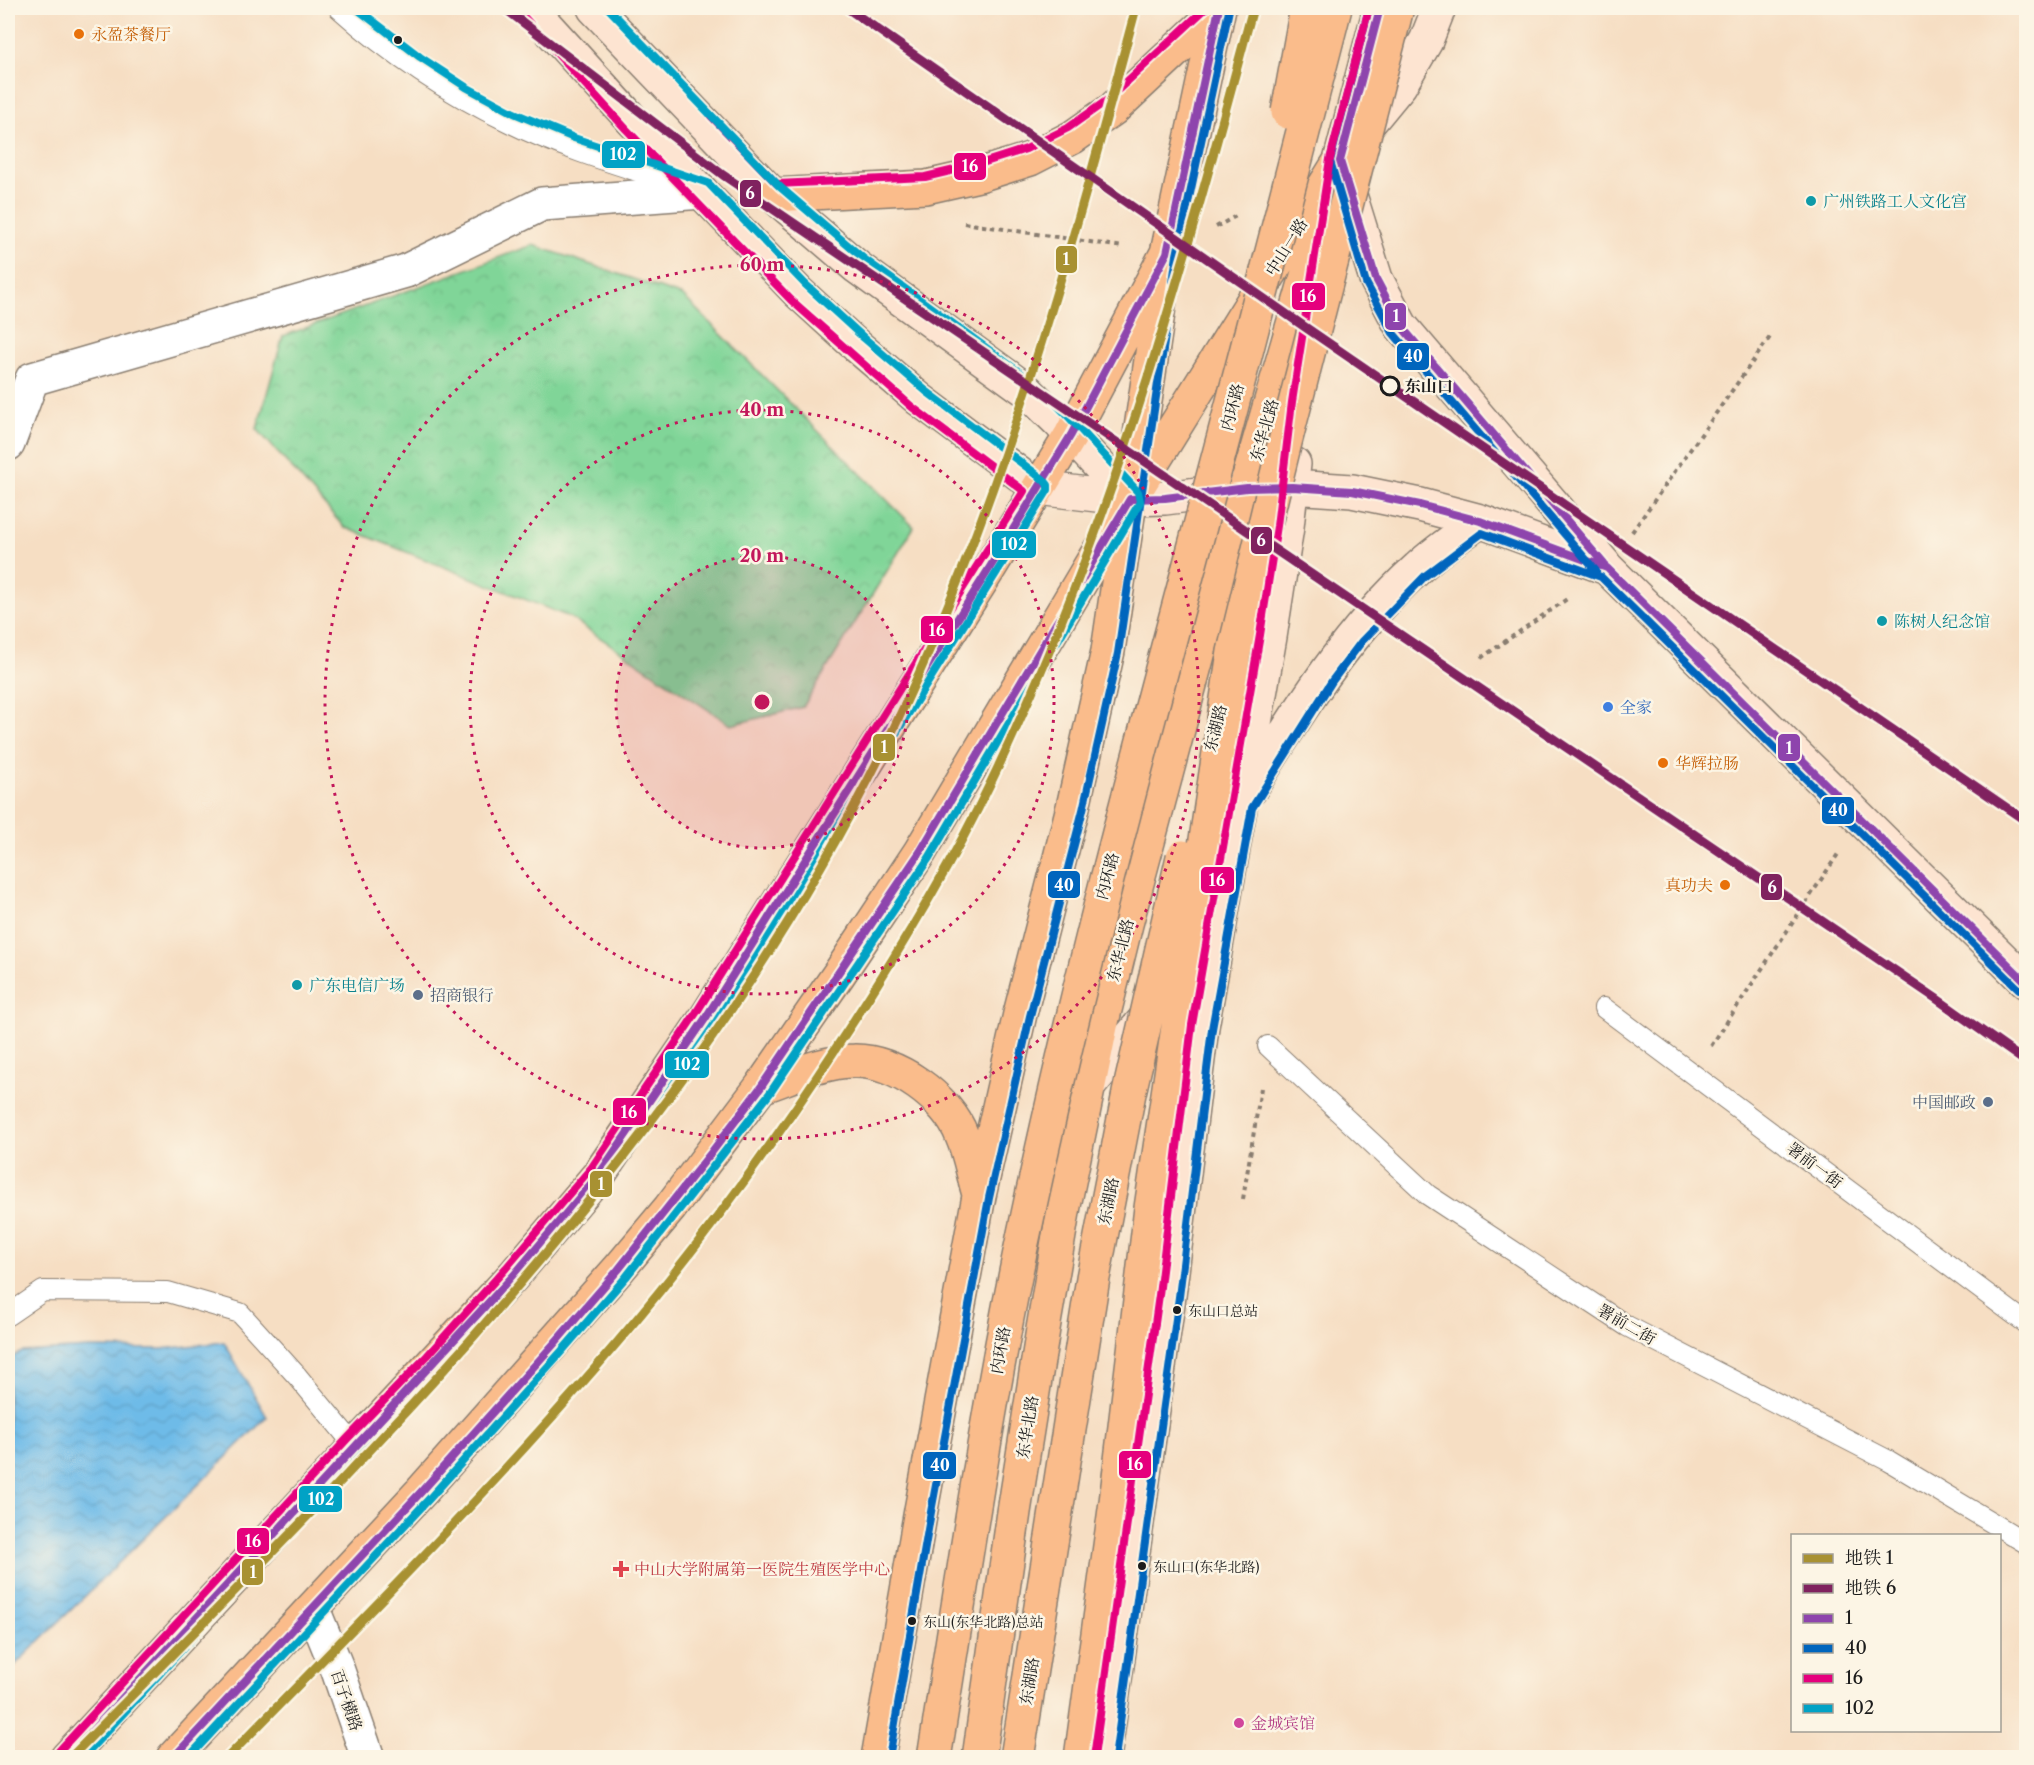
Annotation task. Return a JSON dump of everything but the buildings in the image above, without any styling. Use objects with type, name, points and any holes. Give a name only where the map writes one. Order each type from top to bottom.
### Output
[{"type":"main road","points":[[530,8],[634,122],[798,291],[919,399],[1038,488],[1131,499],[1165,498],[1247,488],[1292,487],[1352,491],[1420,505],[1480,521],[1607,568]]},
{"type":"main road","points":[[594,8],[773,195],[857,267],[1026,390],[1046,408],[1131,499]]},
{"type":"main road","points":[[1241,374],[1306,8]]},
{"type":"main road","name":"内环路","points":[[934,1758],[976,1488],[1002,1339],[1026,1222],[1100,904],[1241,374],[1335,8]]},
{"type":"main road","name":"中山一路","points":[[172,1758],[492,1414],[618,1270],[670,1208],[761,1087],[839,975],[920,852],[1131,499],[1340,161],[1380,8]]},
{"type":"main road","points":[[1081,1758],[1116,1502],[1152,1197],[1234,652],[1283,450],[1397,8]]},
{"type":"main road","points":[[1104,1758],[1169,1296],[1202,1027],[1282,560],[1302,404],[1340,161],[1400,85],[1426,41],[1439,8]]},
{"type":"main road","points":[[773,195],[926,187],[979,175],[1030,159],[1073,137],[1113,110],[1218,9]]},
{"type":"main road","points":[[878,1758],[921,1510],[980,1196],[1020,1014],[1073,807],[1108,651],[1167,253],[1218,9]]},
{"type":"main road","points":[[1340,161],[1376,279],[1401,326],[1607,568],[2026,982]]},
{"type":"main road","name":"东华北路","points":[[979,1758],[1015,1500],[1064,1206],[1087,1088],[1126,924],[1203,636],[1340,161]]},
{"type":"main road","points":[[67,1758],[354,1446],[435,1363],[506,1284],[600,1173],[705,1019],[1071,435],[1167,253]]},
{"type":"main road","points":[[1242,804],[1323,675],[1354,634],[1418,568],[1480,521]]},
{"type":"main road","name":"东湖路","points":[[1017,1758],[1093,1278],[1129,1093],[1159,957],[1234,652]]},
{"type":"main road","points":[[1087,1088],[1217,934]]},
{"type":"main road","points":[[761,1087],[815,1068],[853,1060],[876,1062],[906,1075],[948,1112],[962,1134],[980,1196]]},
{"type":"street","points":[[8,444],[32,378],[406,271],[542,204],[702,192]]},
{"type":"street","name":"百子横路","points":[[313,1609],[368,1758]]},
{"type":"lane","points":[[339,8],[414,66],[461,96],[509,122],[570,148],[702,192]]},
{"type":"lane","name":"署前一街","points":[[1604,1008],[2026,1323]]},
{"type":"lane","name":"署前二街","points":[[1268,1046],[1428,1195],[1627,1326],[1889,1461],[2026,1543]]},
{"type":"lane","points":[[8,1316],[43,1291],[168,1292],[240,1313],[298,1377],[354,1446]]},
{"type":"path","points":[[958,222],[1167,253],[1238,215]]},
{"type":"path","points":[[1481,658],[1554,609],[1607,568],[1770,337]]},
{"type":"path","points":[[1693,1074],[1861,819]]},
{"type":"path","points":[[1243,1199],[1268,1046]]},
{"type":"green space","points":[[533,245],[683,296],[914,527],[803,707],[731,725],[569,617],[344,527],[257,429],[283,336]]},
{"type":"water","points":[[224,1342],[267,1417],[8,1672],[8,1359],[22,1352],[89,1348],[161,1349]]},
{"type":"metro line","name":"6","points":[[504,8],[723,175],[1937,999],[2026,1062]]},
{"type":"metro line","name":"6","points":[[847,8],[1305,327],[2026,821]]},
{"type":"metro line","name":"1","points":[[70,1758],[186,1641],[415,1402],[524,1278],[629,1150],[726,1017],[814,878],[892,732],[932,645],[968,556],[1031,376],[1086,192],[1136,8]]},
{"type":"metro line","name":"1","points":[[227,1758],[462,1515],[553,1416],[629,1328],[691,1251],[779,1133],[855,1019],[917,919],[956,852],[991,782],[1034,689],[1072,594],[1140,402],[1199,206],[1253,8]]},
{"type":"transit line","name":"102","points":[[82,1758],[363,1453],[443,1370],[522,1282],[608,1180],[714,1025],[1048,490],[1048,485],[1044,480],[926,391],[864,338],[805,284],[708,183],[574,138],[514,113],[466,87],[420,57],[356,8]]},
{"type":"transit line","name":"102","points":[[188,1758],[429,1499],[561,1352],[626,1277],[770,1093],[929,858],[1140,502],[1138,492],[1067,415],[1033,382],[864,259],[780,187],[608,8]]},
{"type":"transit line","name":"16","points":[[711,116],[777,184],[925,177],[976,165],[1026,149],[1068,128],[1106,101],[1206,8]]},
{"type":"transit line","name":"1","points":[[67,1758],[514,1275],[600,1173],[705,1019],[1071,435],[1167,253],[1219,8]]},
{"type":"transit line","name":"40","points":[[1369,8],[1330,161],[1366,283],[1393,333],[1596,571]]},
{"type":"transit line","name":"16","points":[[1094,1757],[1159,1295],[1192,1025],[1260,635],[1277,526],[1292,402],[1330,159],[1369,8]]},
{"type":"transit line","name":"1","points":[[1380,8],[1340,161],[1376,279],[1401,326],[1604,564]]},
{"type":"transit line","name":"40","points":[[889,1758],[931,1512],[989,1198],[1030,1016],[1083,810],[1118,653],[1177,255],[1229,10]]},
{"type":"transit line","name":"16","points":[[59,1751],[347,1439],[427,1356],[592,1167],[696,1013],[1024,491],[912,407],[791,300],[626,129],[522,15]]},
{"type":"transit line","name":"1","points":[[173,1758],[421,1492],[553,1345],[618,1270],[711,1153],[761,1087],[920,852],[1130,499],[1165,498],[1247,488],[1292,487],[1352,491],[1420,505],[1480,521],[1607,568],[2026,982]]},
{"type":"transit line","name":"40","points":[[1115,1758],[1179,1297],[1212,1029],[1252,808],[1332,681],[1362,641],[1425,576],[1482,533],[1601,577],[2019,989]]},
{"type":"place","name":"永盈茶餐厅","points":[[79,34]]},
{"type":"place","name":"广州铁路工人文化宫","points":[[1811,201]]},
{"type":"place","name":"东山口","points":[[1390,386]]},
{"type":"place","name":"陈树人纪念馆","points":[[1882,621]]},
{"type":"place","name":"全家","points":[[1608,707]]},
{"type":"place","name":"华辉拉肠","points":[[1663,763]]},
{"type":"place","name":"真功夫","points":[[1725,885]]},
{"type":"place","name":"广东电信广场","points":[[297,985]]},
{"type":"place","name":"招商银行","points":[[418,995]]},
{"type":"place","name":"中国邮政","points":[[1988,1102]]},
{"type":"place","name":"东山口总站","points":[[1177,1310]]},
{"type":"place","name":"东山口(东华北路)","points":[[1142,1566]]},
{"type":"place","name":"中山大学附属第一医院生殖医学中心","points":[[621,1569]]},
{"type":"place","name":"东山(东华北路)总站","points":[[912,1621]]},
{"type":"place","name":"金城宾馆","points":[[1239,1723]]}]
